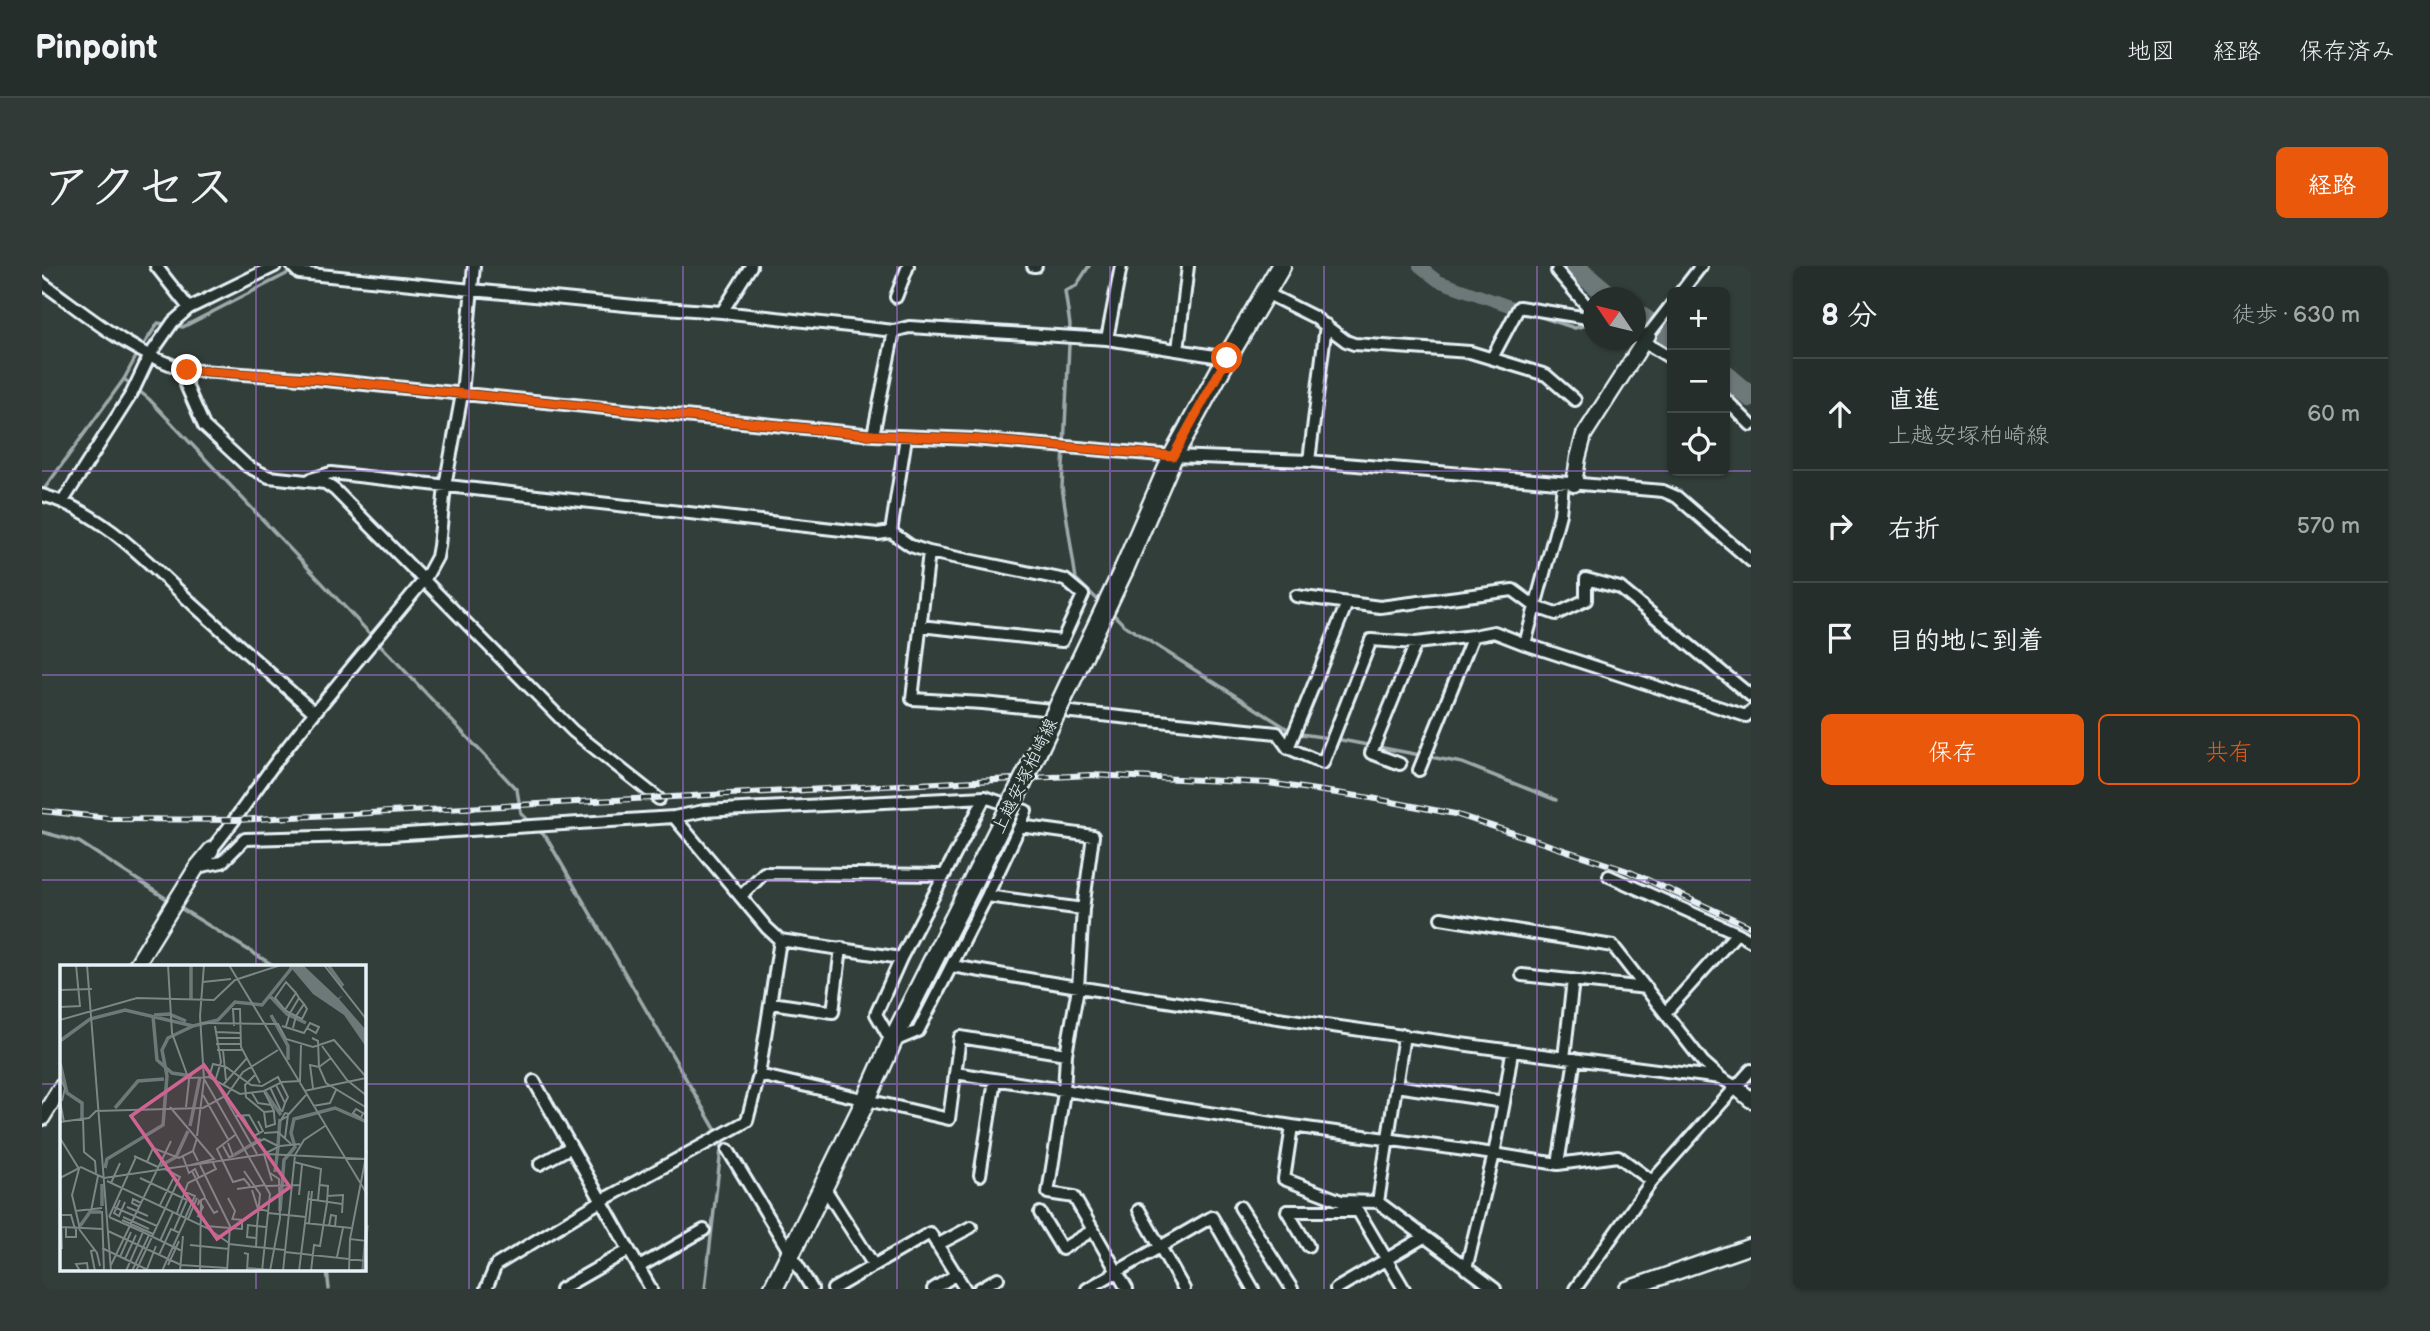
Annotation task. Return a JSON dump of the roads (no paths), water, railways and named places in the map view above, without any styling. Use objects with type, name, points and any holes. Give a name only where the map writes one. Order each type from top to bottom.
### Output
[{"type":"main road","name":"上越安塚柏崎線","points":[[773,1289],[892,1042],[1031,765],[1124,569],[1173,456],[1280,267]]},
{"type":"street","points":[[156,266],[188,308]]},
{"type":"street","points":[[63,501],[132,393],[150,355],[173,322],[188,308],[261,269],[275,266]]},
{"type":"street","points":[[292,266],[299,273],[722,312],[894,331],[909,327],[1107,339],[1227,358]]},
{"type":"street","points":[[136,965],[197,867],[236,820],[262,779],[314,712],[425,579],[437,557],[445,486],[462,394],[474,266]]},
{"type":"street","points":[[722,312],[751,266]]},
{"type":"street","points":[[896,297],[908,266]]},
{"type":"street","points":[[1107,339],[1121,266]]},
{"type":"street","points":[[1178,350],[1188,266]]},
{"type":"street","points":[[1685,287],[1701,266]]},
{"type":"street","points":[[1557,271],[1583,303]]},
{"type":"street","points":[[42,283],[114,334],[150,355],[187,370],[873,435],[973,439],[1173,456],[1309,461],[1663,491],[1677,497],[1751,561]]},
{"type":"street","points":[[1266,293],[1326,325],[1354,344],[1470,352],[1546,375],[1575,400]]},
{"type":"street","points":[[1492,358],[1519,307],[1583,315]]},
{"type":"street","points":[[1646,333],[1667,310]]},
{"type":"street","points":[[1309,461],[1326,325]]},
{"type":"street","points":[[873,435],[894,331]]},
{"type":"street","points":[[1646,340],[1667,355]]},
{"type":"street","points":[[1525,645],[1584,435],[1634,350]]},
{"type":"street","points":[[187,370],[186,386],[204,426],[247,466],[269,477],[325,483],[335,491],[573,731],[659,799]]},
{"type":"street","points":[[1730,404],[1751,425]]},
{"type":"street","points":[[891,531],[906,437]]},
{"type":"street","points":[[309,480],[331,473],[878,534],[891,531],[911,545],[929,551],[1065,580],[1083,595],[1062,640],[920,626]]},
{"type":"street","points":[[42,495],[81,510],[123,540],[314,712]]},
{"type":"street","points":[[929,551],[912,699],[983,703],[1277,733],[1288,748],[1323,764],[1371,640],[1416,643],[1494,632],[1525,645],[1746,716],[1751,711]]},
{"type":"street","points":[[1296,596],[1380,607],[1513,590],[1536,607],[1556,614],[1586,600],[1586,579],[1620,588],[1751,696]]},
{"type":"street","points":[[1288,748],[1347,603]]},
{"type":"street","points":[[1419,770],[1473,636]]},
{"type":"street","points":[[1400,764],[1371,753],[1416,643]]},
{"type":"street","points":[[197,867],[222,862],[245,839],[390,835],[674,817],[704,811],[985,797],[1026,811],[987,896],[918,1031],[892,1042],[876,1014],[901,958],[985,797]]},
{"type":"street","points":[[674,817],[780,940],[901,958]]},
{"type":"street","points":[[1020,826],[1093,836],[1083,909],[1078,988],[1066,1054],[1064,1092],[1048,1193],[1074,1197],[1128,1289]]},
{"type":"street","points":[[741,897],[764,873],[943,875]]},
{"type":"street","points":[[1609,876],[1751,941]]},
{"type":"street","points":[[987,896],[1083,909]]},
{"type":"street","points":[[1441,918],[1614,946],[1703,1062],[1751,1100]]},
{"type":"street","points":[[1666,1012],[1737,933]]},
{"type":"street","points":[[486,1289],[496,1265],[601,1201],[747,1121],[759,1075],[780,940]]},
{"type":"street","points":[[771,1003],[833,1012],[841,948]]},
{"type":"street","points":[[952,965],[1078,988],[1512,1052],[1721,1078]]},
{"type":"street","points":[[1522,975],[1647,988]]},
{"type":"street","points":[[1558,1164],[1569,1058],[1573,980]]},
{"type":"street","points":[[1378,1202],[1404,1035]]},
{"type":"street","points":[[759,1075],[948,1119],[960,1037],[1066,1054]]},
{"type":"street","points":[[1466,1269],[1494,1154],[1512,1052]]},
{"type":"street","points":[[1575,1289],[1652,1181],[1751,1070]]},
{"type":"street","points":[[955,1073],[1064,1092],[1558,1164],[1618,1156],[1652,1181]]},
{"type":"street","points":[[979,1175],[995,1080]]},
{"type":"street","points":[[534,1081],[651,1289]]},
{"type":"street","points":[[1396,1086],[1504,1102]]},
{"type":"street","points":[[42,1118],[60,1089]]},
{"type":"street","points":[[1292,1126],[1284,1179],[1340,1201],[1378,1202],[1487,1287]]},
{"type":"street","points":[[540,1164],[571,1147]]},
{"type":"street","points":[[728,1150],[812,1289]]},
{"type":"street","points":[[824,1187],[873,1264]]},
{"type":"street","points":[[1240,1207],[1292,1289]]},
{"type":"street","points":[[1139,1210],[1184,1289]]},
{"type":"street","points":[[1308,1246],[1287,1211],[1358,1211],[1404,1289]]},
{"type":"street","points":[[1040,1213],[1062,1250],[1093,1230]]},
{"type":"street","points":[[1087,1289],[1212,1217],[1253,1289]]},
{"type":"street","points":[[937,1245],[971,1227]]},
{"type":"street","points":[[639,1267],[704,1230]]},
{"type":"street","points":[[833,1289],[853,1284],[873,1264],[930,1233],[965,1289]]},
{"type":"street","points":[[1336,1289],[1424,1237]]},
{"type":"street","points":[[1627,1289],[1751,1246]]},
{"type":"street","points":[[561,1289],[629,1250]]},
{"type":"street","points":[[933,1289],[957,1274]]},
{"type":"street","points":[[979,1289],[999,1278]]},
{"type":"waterway","points":[[42,492],[124,379],[158,323],[183,327],[302,266]]},
{"type":"waterway","points":[[1089,266],[1076,286],[1065,291],[1070,325],[1062,487],[1076,579],[1100,602]]},
{"type":"waterway","points":[[1419,266],[1438,281],[1515,308]]},
{"type":"waterway","points":[[1574,266],[1599,287]]},
{"type":"waterway","points":[[1532,314],[1575,328],[1583,326]]},
{"type":"waterway","points":[[1646,321],[1667,335]]},
{"type":"waterway","points":[[124,379],[149,399],[517,790],[521,813],[531,823]]},
{"type":"waterway","points":[[1730,379],[1751,397]]},
{"type":"waterway","points":[[1111,612],[1124,625],[1294,733],[1329,738]]},
{"type":"waterway","points":[[1336,739],[1462,763],[1556,800]]},
{"type":"waterway","points":[[537,829],[546,837],[722,1141],[705,1289]]},
{"type":"waterway","points":[[42,832],[79,842],[170,901]]},
{"type":"waterway","points":[[177,906],[273,965]]},
{"type":"waterway","points":[[327,1272],[329,1289]]},
{"type":"railway","points":[[42,811],[119,819],[236,820],[1090,775],[1268,783],[1455,814],[1628,871],[1751,927]]}]
